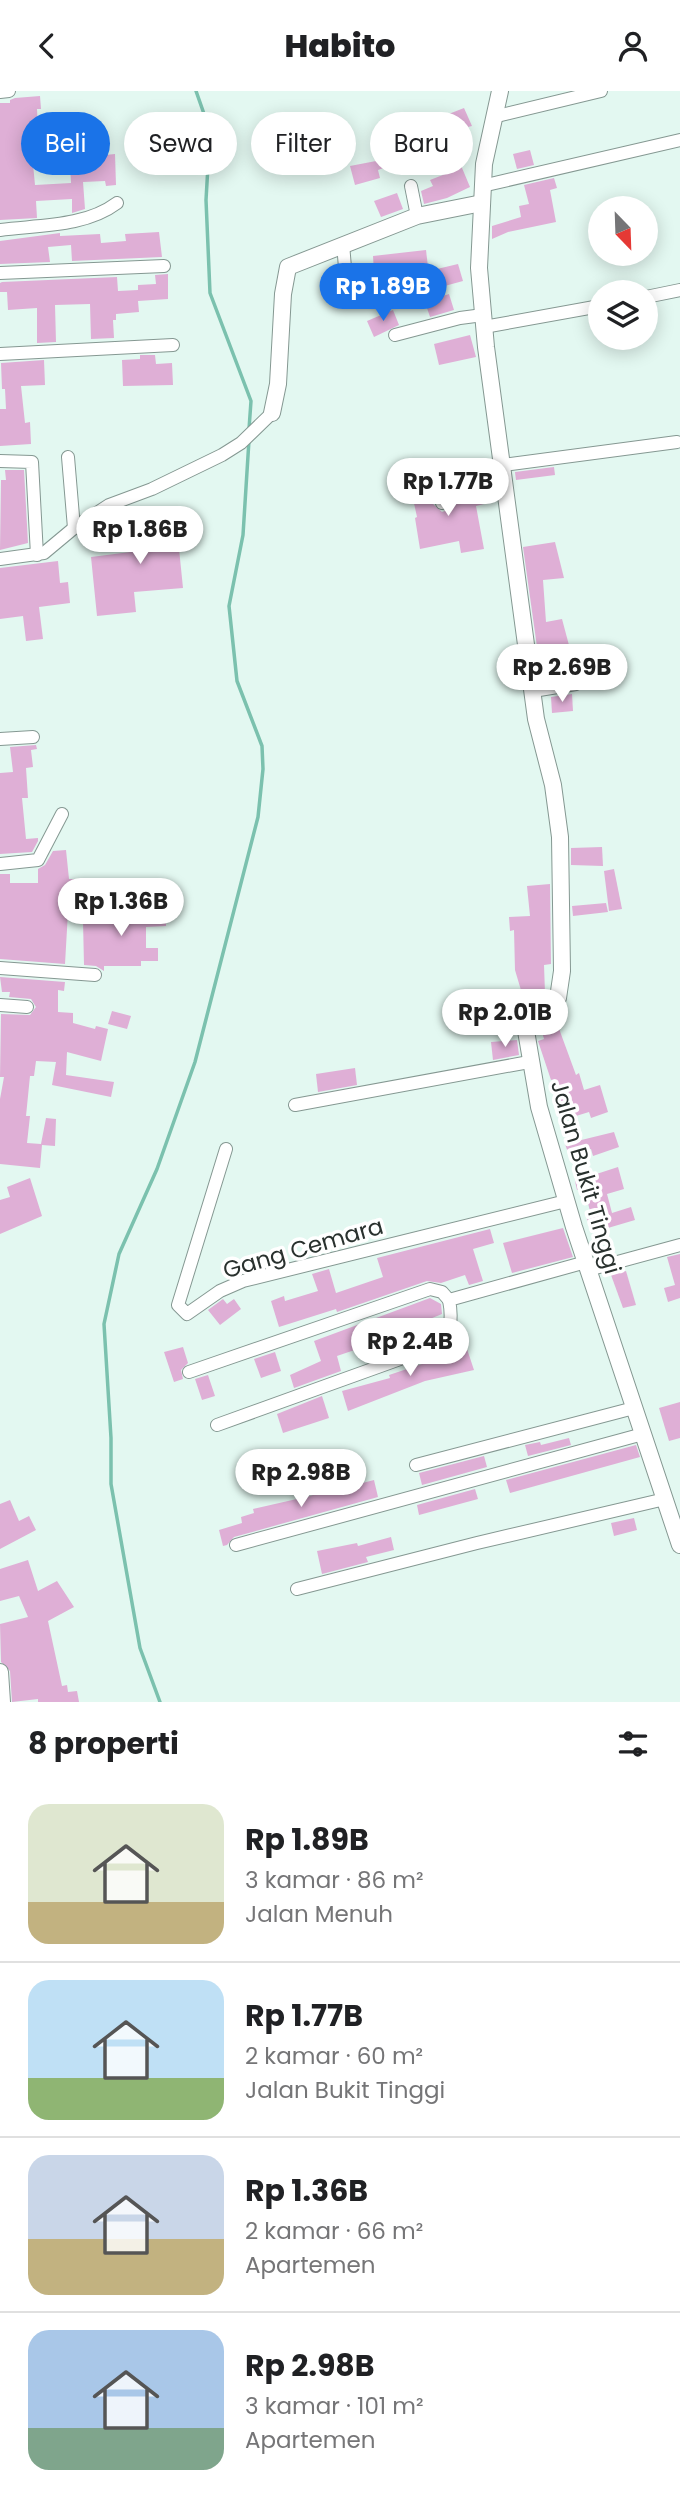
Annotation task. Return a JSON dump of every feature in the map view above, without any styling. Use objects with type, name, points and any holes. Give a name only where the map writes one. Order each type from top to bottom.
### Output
[{"type":"street","points":[[0,92],[9,91]]},
{"type":"street","name":"Jalan Bukit Tinggi","points":[[500,91],[482,186],[478,253],[484,321],[536,719],[553,785],[560,837],[562,971],[558,998],[526,1019],[524,1025],[529,1062],[548,1146],[680,1545]]},
{"type":"street","points":[[493,117],[601,91]]},
{"type":"street","points":[[482,186],[680,140]]},
{"type":"street","points":[[411,186],[417,216]]},
{"type":"street","points":[[0,230],[89,219],[117,203]]},
{"type":"street","points":[[0,559],[44,553],[74,528],[109,505],[152,489],[241,443],[272,412],[278,384],[286,272],[291,264],[417,216],[482,203]]},
{"type":"street","points":[[344,244],[347,291]]},
{"type":"street","points":[[0,273],[163,266]]},
{"type":"street","points":[[658,295],[680,290]]},
{"type":"street","points":[[395,335],[460,318],[484,321],[588,308]]},
{"type":"street","points":[[0,354],[173,345]]},
{"type":"street","points":[[442,503],[444,496],[454,487],[504,470],[677,442]]},
{"type":"street","points":[[68,457],[74,528]]},
{"type":"street","points":[[0,461],[32,462],[37,555]]},
{"type":"street","points":[[533,691],[576,684]]},
{"type":"street","points":[[0,739],[33,737]]},
{"type":"street","points":[[0,864],[38,860],[62,814]]},
{"type":"street","points":[[0,968],[95,975]]},
{"type":"street","points":[[0,1005],[27,1007]]},
{"type":"street","points":[[295,1105],[529,1062]]},
{"type":"street","name":"Gang Cemara","points":[[226,1149],[178,1305],[187,1314],[220,1291],[243,1281],[566,1201]]},
{"type":"street","points":[[449,1300],[680,1245]]},
{"type":"street","points":[[189,1372],[430,1289],[442,1291],[449,1300],[451,1316],[448,1333],[446,1340],[439,1345],[217,1425]]},
{"type":"street","points":[[416,1465],[634,1408]]},
{"type":"street","points":[[236,1545],[643,1434]]},
{"type":"street","points":[[297,1589],[665,1499]]},
{"type":"street","points":[[0,1672],[2,1702]]},
{"type":"building","points":[[40,96],[41,109],[37,109],[37,112],[21,112],[21,175],[34,175],[35,185],[71,183],[71,175],[110,175],[110,154],[115,154],[116,185],[106,186],[105,181],[83,182],[85,209],[72,213],[72,199],[36,201],[37,218],[0,220],[0,103],[10,103],[10,100]]},
{"type":"building","points":[[530,150],[534,165],[517,169],[513,154]]},
{"type":"building","points":[[370,162],[370,175],[379,175],[380,178],[355,185],[352,175],[356,175],[356,165]]},
{"type":"building","points":[[443,175],[465,175],[470,187],[447,198],[424,204],[421,191],[433,186],[430,180]]},
{"type":"building","points":[[554,178],[557,188],[550,190],[556,222],[508,232],[492,239],[492,226],[521,217],[519,206],[529,204],[524,185]]},
{"type":"building","points":[[397,193],[403,209],[381,217],[374,201]]},
{"type":"building","points":[[159,232],[162,257],[72,261],[71,245],[48,247],[50,262],[0,264],[0,241],[60,233],[60,236],[100,234],[101,243],[126,241],[125,234]]},
{"type":"building","points":[[426,250],[428,267],[374,273],[373,256]]},
{"type":"building","points":[[458,264],[463,281],[441,287],[437,269]]},
{"type":"building","points":[[168,274],[168,299],[138,301],[139,312],[116,314],[116,320],[113,320],[114,338],[91,339],[90,304],[55,305],[56,342],[37,343],[37,308],[8,310],[7,292],[0,292],[2,282],[117,277],[118,291],[138,290],[138,285],[156,284],[155,275]]},
{"type":"building","points":[[449,294],[454,310],[430,317],[425,302]]},
{"type":"building","points":[[393,310],[399,325],[374,337],[367,321]]},
{"type":"building","points":[[470,335],[476,357],[439,365],[434,344]]},
{"type":"building","points":[[140,355],[155,355],[156,364],[172,363],[173,385],[123,386],[122,360],[140,359]]},
{"type":"building","points":[[44,360],[45,385],[21,386],[25,423],[30,422],[31,444],[0,446],[0,409],[6,409],[1,363]]},
{"type":"building","points":[[554,467],[555,475],[516,480],[515,472]]},
{"type":"building","points":[[5,470],[24,470],[28,543],[0,550],[1,480],[6,480]]},
{"type":"building","points":[[433,479],[437,493],[433,504],[442,512],[448,510],[457,495],[483,487],[488,503],[476,506],[484,549],[461,553],[459,541],[420,549],[410,485]]},
{"type":"building","points":[[179,507],[182,529],[177,529],[183,588],[134,592],[136,612],[97,616],[91,557],[154,549],[151,521],[136,521],[136,511]]},
{"type":"building","points":[[555,542],[564,578],[543,580],[546,622],[562,619],[570,649],[538,654],[523,547]]},
{"type":"building","points":[[58,561],[60,583],[68,582],[70,603],[39,607],[43,639],[26,641],[23,616],[0,619],[0,568]]},
{"type":"building","points":[[589,667],[590,681],[584,681],[575,675],[541,681],[540,670]]},
{"type":"building","points":[[572,694],[573,711],[552,713],[551,697]]},
{"type":"building","points":[[36,745],[37,749],[31,750],[33,767],[26,768],[28,798],[22,798],[26,839],[38,838],[38,841],[32,852],[0,854],[0,773],[13,772],[10,747]]},
{"type":"building","points":[[602,847],[603,866],[571,865],[571,848]]},
{"type":"building","points":[[66,850],[69,879],[89,879],[89,913],[68,912],[65,964],[0,959],[0,874],[10,874],[10,883],[38,883],[38,869],[45,865],[53,851]]},
{"type":"building","points":[[614,869],[622,909],[609,911],[604,871]]},
{"type":"building","points":[[550,884],[551,964],[544,965],[545,993],[523,997],[515,970],[514,930],[510,931],[509,917],[530,916],[527,886]]},
{"type":"building","points":[[135,895],[135,914],[166,914],[166,926],[146,927],[146,948],[158,948],[158,961],[141,961],[141,966],[104,966],[104,971],[96,966],[84,965],[83,921],[119,920],[120,896]]},
{"type":"building","points":[[606,903],[608,912],[573,916],[572,906]]},
{"type":"building","points":[[0,977],[65,982],[64,991],[58,990],[58,1012],[73,1013],[73,1023],[95,1029],[96,1026],[108,1029],[101,1061],[67,1052],[66,1075],[114,1082],[111,1097],[52,1085],[56,1062],[36,1061],[34,1076],[30,1076],[26,1116],[30,1116],[27,1143],[41,1144],[46,1118],[56,1119],[55,1146],[42,1145],[40,1168],[0,1164],[0,1099],[4,1077],[0,1077],[1,1014],[30,1015],[36,1007],[31,999],[9,997],[10,992],[2,992]]},
{"type":"building","points":[[112,1011],[131,1016],[127,1029],[108,1024]]},
{"type":"building","points":[[554,1015],[584,1090],[600,1085],[608,1112],[591,1118],[589,1112],[563,1120],[556,1099],[561,1098],[555,1079],[551,1080],[538,1041],[544,1039],[539,1021]]},
{"type":"building","points":[[517,1040],[519,1055],[493,1060],[491,1042]]},
{"type":"building","points":[[355,1068],[357,1085],[318,1092],[316,1074]]},
{"type":"building","points":[[614,1132],[619,1147],[593,1156],[591,1149],[569,1155],[565,1144]]},
{"type":"building","points":[[618,1167],[624,1189],[607,1194],[612,1213],[631,1207],[635,1220],[591,1233],[587,1219],[592,1218],[584,1189],[577,1190],[575,1181]]},
{"type":"building","points":[[30,1178],[42,1216],[0,1234],[0,1200],[10,1197],[7,1187]]},
{"type":"building","points":[[563,1228],[573,1257],[512,1273],[503,1243]]},
{"type":"building","points":[[490,1229],[494,1243],[473,1249],[483,1281],[469,1285],[465,1275],[441,1283],[427,1281],[337,1312],[336,1309],[279,1327],[271,1301],[284,1296],[285,1301],[318,1291],[312,1274],[329,1269],[336,1293],[383,1277],[377,1258]]},
{"type":"building","points":[[680,1254],[680,1298],[668,1302],[664,1288],[675,1285],[667,1257]]},
{"type":"building","points":[[626,1271],[636,1305],[623,1308],[611,1275]]},
{"type":"building","points":[[430,1298],[441,1304],[442,1314],[420,1323],[422,1327],[337,1356],[341,1371],[294,1388],[290,1375],[321,1361],[314,1341]]},
{"type":"building","points":[[223,1299],[227,1304],[234,1299],[241,1309],[220,1325],[208,1310]]},
{"type":"building","points":[[466,1346],[474,1370],[425,1381],[348,1411],[342,1391],[390,1378],[389,1375],[449,1355],[448,1352]]},
{"type":"building","points":[[183,1347],[188,1363],[181,1370],[183,1379],[174,1382],[164,1352]]},
{"type":"building","points":[[275,1352],[281,1371],[261,1378],[254,1359]]},
{"type":"building","points":[[208,1375],[215,1396],[202,1400],[195,1379]]},
{"type":"building","points":[[322,1396],[329,1418],[283,1433],[277,1414]]},
{"type":"building","points":[[680,1402],[680,1438],[669,1441],[659,1408]]},
{"type":"building","points":[[569,1438],[571,1445],[528,1456],[525,1445],[540,1442],[541,1445]]},
{"type":"building","points":[[636,1445],[640,1457],[510,1493],[506,1480]]},
{"type":"building","points":[[484,1456],[487,1467],[422,1485],[419,1473]]},
{"type":"building","points":[[374,1480],[378,1497],[234,1537],[223,1546],[219,1530],[242,1523],[241,1517],[254,1513],[253,1509],[310,1496],[354,1481],[355,1485]]},
{"type":"building","points":[[475,1489],[478,1499],[419,1515],[417,1505]]},
{"type":"building","points":[[10,1500],[19,1521],[29,1516],[36,1530],[0,1549],[0,1504]]},
{"type":"building","points":[[634,1518],[637,1530],[614,1536],[611,1523]]},
{"type":"building","points":[[391,1537],[394,1550],[366,1557],[368,1562],[322,1574],[317,1551],[357,1543],[358,1546]]},
{"type":"building","points":[[28,1560],[38,1591],[57,1581],[74,1607],[48,1621],[62,1686],[67,1685],[68,1692],[77,1691],[79,1702],[38,1702],[38,1699],[12,1702],[10,1671],[1,1662],[0,1624],[28,1617],[19,1596],[0,1601],[0,1569]]},
{"type":"waterway","points":[[196,91],[210,131],[206,200],[210,293],[251,401],[249,429]]},
{"type":"waterway","points":[[160,1702],[140,1648],[111,1484],[104,1324],[119,1254],[157,1169],[195,1062],[258,817],[263,769],[262,746],[237,681],[229,606],[243,535],[249,440]]}]
